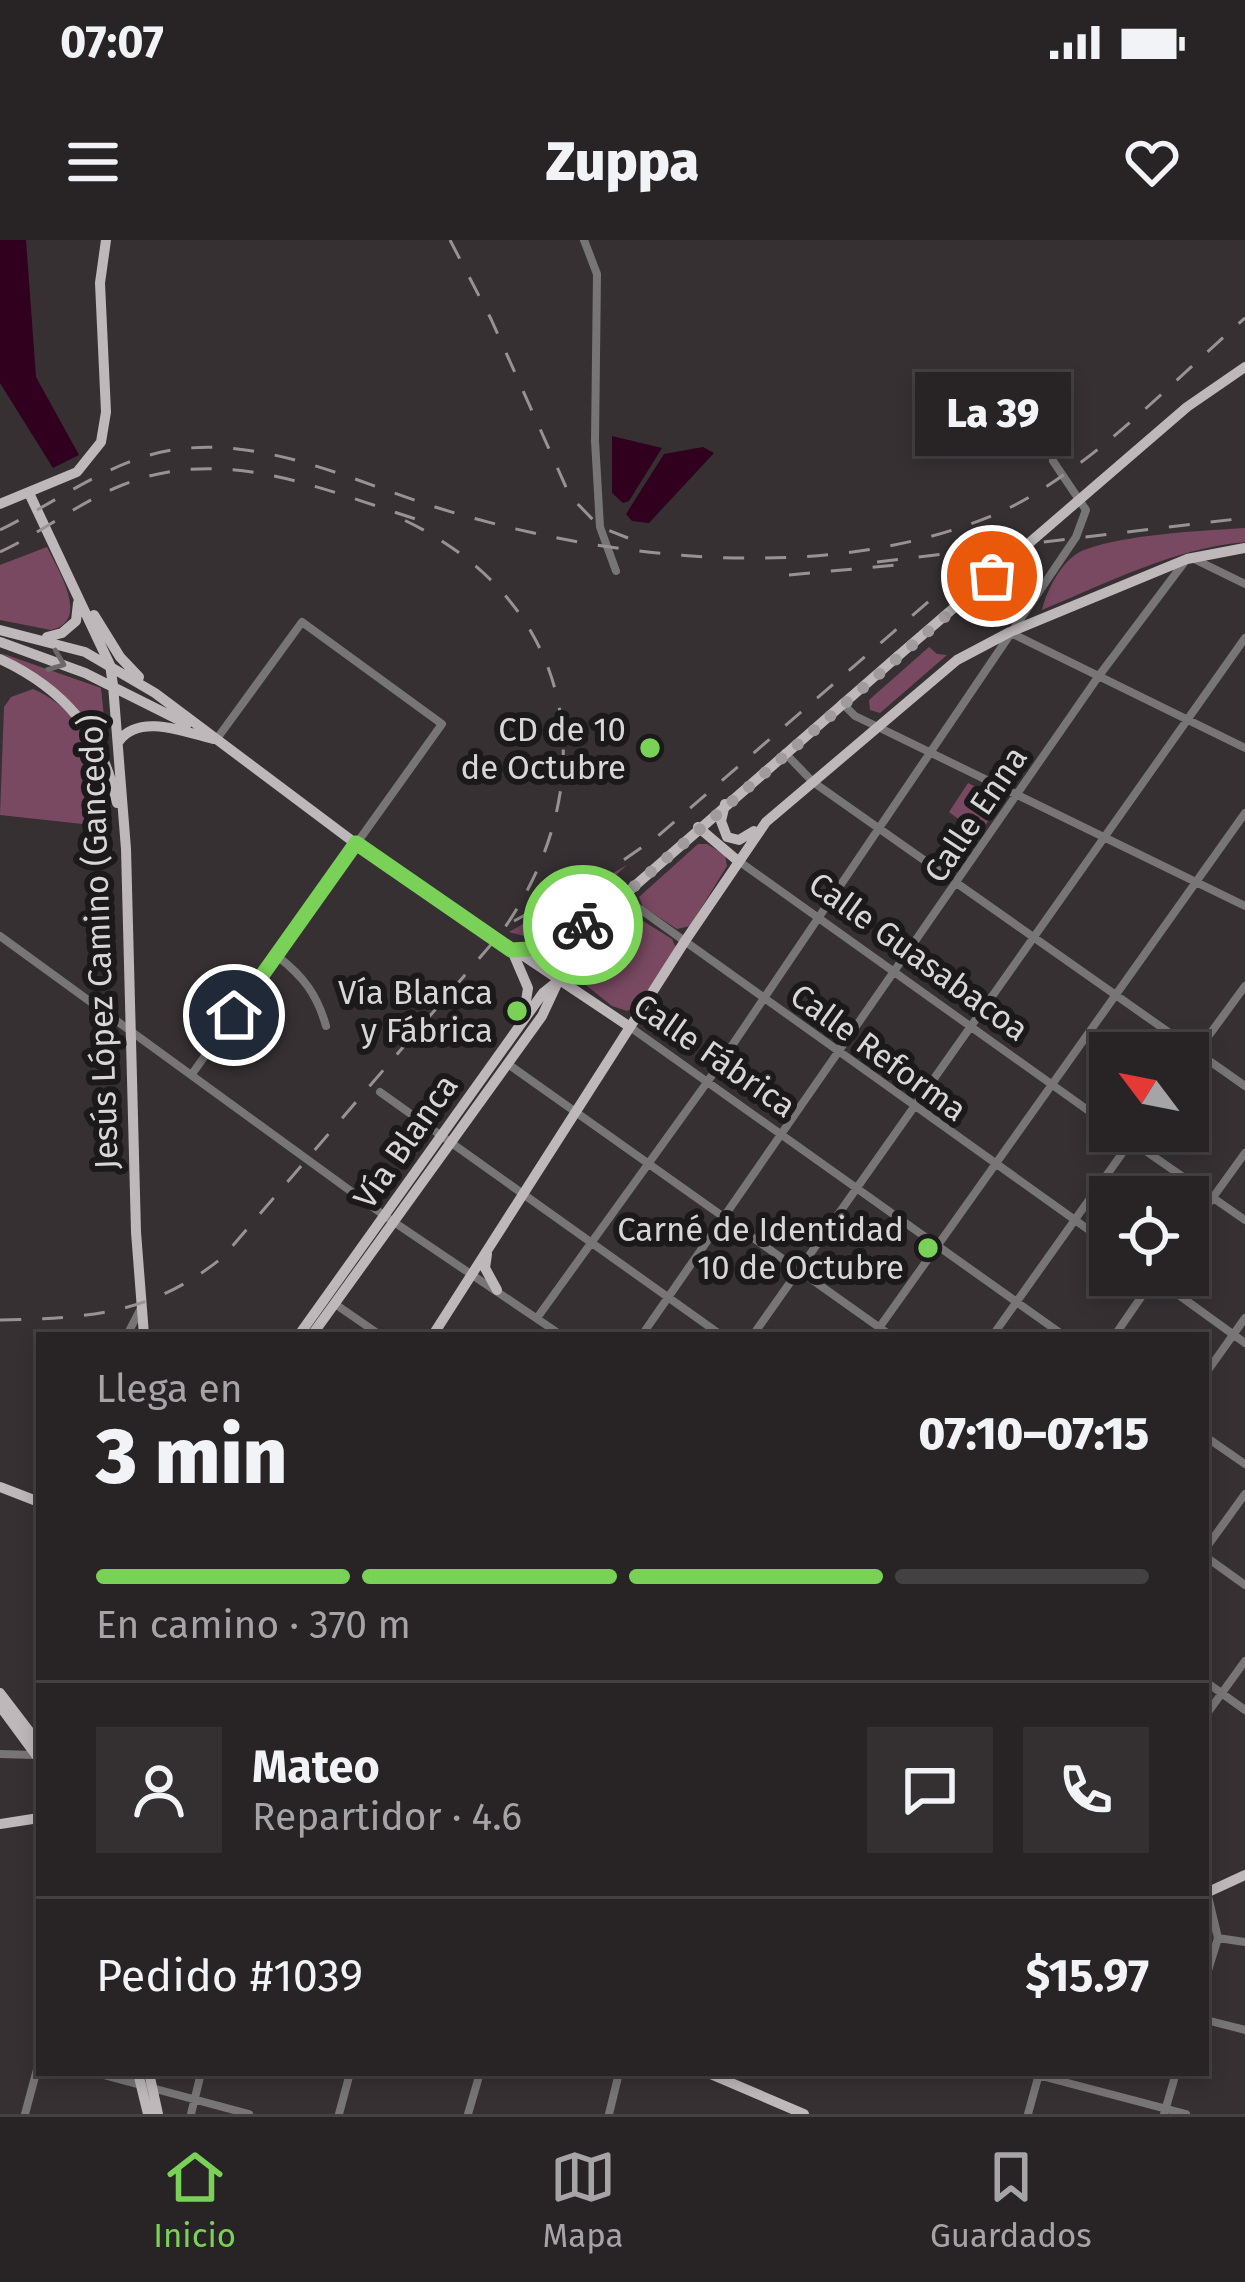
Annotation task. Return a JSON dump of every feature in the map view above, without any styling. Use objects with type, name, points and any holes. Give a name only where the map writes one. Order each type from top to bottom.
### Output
[{"type":"main road","points":[[0,504],[85,466],[104,434],[100,283],[106,240]]},
{"type":"main road","name":"Vía Blanca","points":[[315,1332],[520,1024],[619,900],[1187,407],[1245,367]]},
{"type":"main road","name":"Jesús López Camino (Gancedo)","points":[[29,493],[74,582],[110,665],[113,685],[126,849],[144,1332]]},
{"type":"main road","points":[[733,840],[746,838],[766,822],[957,660],[1010,632],[1189,559],[1245,548]]},
{"type":"main road","points":[[33,636],[57,635],[76,622],[74,582]]},
{"type":"main road","points":[[74,582],[120,657],[155,693]]},
{"type":"main road","name":"Calle Fábrica","points":[[0,630],[85,652],[155,693],[356,843],[630,1027]]},
{"type":"main road","name":"Calle Fábrica","points":[[0,642],[113,685],[216,740]]},
{"type":"main road","points":[[0,659],[44,682],[87,726],[109,772],[126,849]]},
{"type":"main road","points":[[118,742],[126,731],[139,727],[167,728],[216,740]]},
{"type":"main road","points":[[725,804],[722,827],[748,847]]},
{"type":"main road","points":[[435,1332],[766,822]]},
{"type":"main road","name":"Calle Guasabacoa","points":[[698,827],[738,861]]},
{"type":"main road","points":[[520,1024],[528,988],[511,950],[546,948],[619,900]]},
{"type":"main road","name":"Vía Blanca","points":[[445,1140],[508,1064],[549,1006],[558,981]]},
{"type":"main road","points":[[549,1006],[564,998],[586,999]]},
{"type":"main road","name":"Vía Blanca","points":[[301,1332],[389,1219]]},
{"type":"main road","points":[[490,1246],[485,1268],[497,1290]]},
{"type":"main road","points":[[0,1487],[36,1501]]},
{"type":"main road","points":[[0,1693],[36,1750]]},
{"type":"main road","points":[[0,1706],[36,1751]]},
{"type":"main road","points":[[0,1824],[36,1819]]},
{"type":"main road","points":[[1209,1890],[1245,1875]]},
{"type":"main road","points":[[715,2076],[804,2114]]},
{"type":"main road","points":[[145,2080],[148,2114]]},
{"type":"main road","points":[[145,2080],[158,2114]]},
{"type":"street","points":[[584,240],[597,274],[595,441],[600,527],[616,571]]},
{"type":"street","points":[[537,1318],[708,1081],[1072,545],[1086,510],[1053,460]]},
{"type":"street","points":[[1189,559],[1245,584]]},
{"type":"street","name":"Calle Enna","points":[[645,1332],[1098,676],[1189,559]]},
{"type":"street","points":[[192,1074],[442,724],[302,622],[216,740]]},
{"type":"street","points":[[1010,632],[1245,748]]},
{"type":"street","points":[[755,1332],[1245,638]]},
{"type":"street","points":[[842,703],[855,716],[1245,906]]},
{"type":"street","points":[[785,752],[813,782],[1168,1032]]},
{"type":"street","points":[[508,1064],[800,1270],[876,1331],[1245,813]]},
{"type":"street","name":"Calle Guasabacoa","points":[[738,861],[1089,1112]]},
{"type":"street","name":"Calle Reforma","points":[[619,900],[685,941],[1089,1230]]},
{"type":"street","points":[[0,936],[389,1219],[557,1332]]},
{"type":"street","points":[[276,956],[307,982],[326,1026]]},
{"type":"street","points":[[1209,1036],[1245,986]]},
{"type":"street","name":"Calle Fábrica","points":[[630,1027],[1059,1332]]},
{"type":"street","points":[[1209,1060],[1245,1086]]},
{"type":"street","points":[[380,1092],[717,1332]]},
{"type":"street","points":[[995,1332],[1123,1152]]},
{"type":"street","name":"Calle Guasabacoa","points":[[1147,1152],[1245,1220]]},
{"type":"street","points":[[1209,1203],[1245,1153]]},
{"type":"street","points":[[1116,1332],[1140,1296]]},
{"type":"street","points":[[1181,1296],[1245,1342]]},
{"type":"street","points":[[334,1304],[376,1332]]},
{"type":"street","points":[[129,1332],[141,1309]]},
{"type":"street","points":[[1209,1369],[1245,1318]]},
{"type":"street","points":[[1209,1439],[1245,1464]]},
{"type":"street","points":[[1209,1543],[1245,1494]]},
{"type":"street","points":[[1209,1559],[1245,1585]]},
{"type":"street","points":[[1209,1711],[1245,1661]]},
{"type":"street","points":[[1209,1684],[1245,1710]]},
{"type":"street","points":[[0,1754],[36,1753]]},
{"type":"street","points":[[1209,1903],[1218,1938],[1209,1967]]},
{"type":"street","points":[[1218,1938],[1245,1942]]},
{"type":"street","points":[[1209,2021],[1245,2030]]},
{"type":"street","points":[[25,2114],[36,2073]]},
{"type":"street","points":[[191,2114],[201,2076]]},
{"type":"street","points":[[339,2114],[349,2076]]},
{"type":"street","points":[[468,2114],[479,2076]]},
{"type":"street","points":[[609,2114],[618,2076]]},
{"type":"street","points":[[1028,2114],[1036,2076]]},
{"type":"street","points":[[1043,2076],[1186,2114]]},
{"type":"street","points":[[1164,2111],[1175,2076]]},
{"type":"street","points":[[145,2080],[249,2114]]},
{"type":"shaded area","points":[[0,240],[26,240],[36,377],[79,455],[53,468],[0,383]]},
{"type":"shaded area","points":[[612,436],[662,448],[629,501],[623,503],[612,493]]},
{"type":"shaded area","points":[[703,447],[714,453],[649,523],[632,521],[626,514],[664,454]]},
{"type":"shaded area","points":[[1245,528],[1245,542],[1167,559],[1042,610],[1057,575],[1084,550],[1142,537]]},
{"type":"shaded area","points":[[47,547],[64,581],[69,616],[51,630],[0,620],[0,565]]},
{"type":"shaded area","points":[[929,647],[947,655],[880,713],[870,710],[869,700]]},
{"type":"shaded area","points":[[1,653],[101,688],[108,756],[64,696]]},
{"type":"shaded area","points":[[33,689],[69,713],[91,746],[110,827],[0,815],[4,707],[11,697]]},
{"type":"shaded area","points":[[968,783],[1004,801],[978,834],[949,812]]},
{"type":"shaded area","points":[[698,844],[725,855],[727,866],[690,926],[677,929],[643,907],[639,897]]},
{"type":"shaded area","points":[[627,865],[549,935],[539,940],[509,932]]},
{"type":"shaded area","points":[[627,911],[672,939],[676,948],[637,1006],[627,1011],[612,1006],[577,978]]},
{"type":"railway","points":[[450,240],[570,496],[600,527],[628,538]]},
{"type":"railway","points":[[0,530],[127,463],[172,450],[206,447],[306,463],[435,507],[571,541],[716,557],[861,551],[930,537],[1029,497],[1094,452],[1245,318]]},
{"type":"railway","points":[[0,552],[120,486],[197,469],[272,476],[422,521]]},
{"type":"railway","points":[[877,562],[1245,518]]},
{"type":"railway","points":[[0,1320],[118,1310],[170,1291],[223,1257],[501,933],[535,875],[555,816],[563,758],[558,701],[539,647],[508,598],[463,555],[404,520]]},
{"type":"railway","points":[[514,921],[612,868],[658,836],[959,575],[1000,554]]},
{"type":"railway","points":[[789,575],[896,565]]},
{"type":"way so far","points":[[583,925],[616,902],[992,576]]},
{"type":"place","name":"La 39","points":[[992,576]]},
{"type":"place","name":"CD de 10 de Octubre","points":[[650,748]]},
{"type":"place","name":"Vía Blanca y Fábrica","points":[[517,1011]]},
{"type":"place","name":"Carné de Identidad 10 de Octubre","points":[[928,1248]]},
{"type":"route","points":[[234,1015],[356,843],[511,950],[546,948],[583,925]]}]
